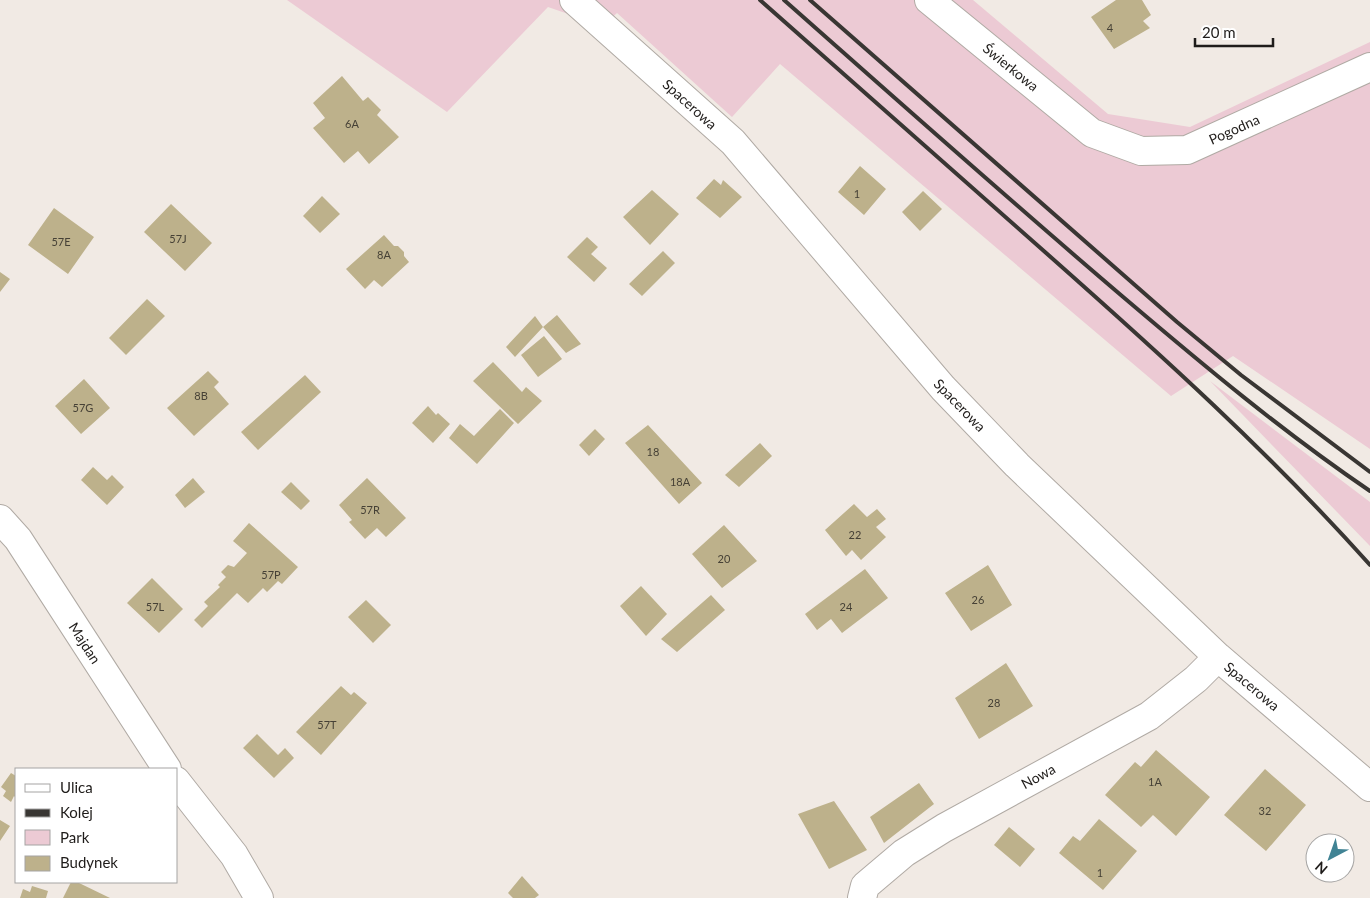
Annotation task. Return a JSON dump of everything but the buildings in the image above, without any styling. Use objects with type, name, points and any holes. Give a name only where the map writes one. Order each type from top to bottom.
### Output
[{"type":"street","name":"Spacerowa","points":[[574,0],[733,142],[943,388],[1018,465],[1218,657],[1370,787]]},
{"type":"street","name":"Świerkowa","points":[[930,0],[1092,133]]},
{"type":"street","name":"Pogodna","points":[[1092,133],[1141,150],[1187,150],[1370,67]]},
{"type":"street","name":"Majdan","points":[[0,519],[18,539],[166,768]]},
{"type":"street","name":"Nowa","points":[[862,898],[865,886],[904,853],[953,823],[1150,716],[1196,679],[1218,657]]},
{"type":"street","points":[[178,784],[234,855],[259,898]]},
{"type":"green space","points":[[287,0],[973,0],[1108,114],[1190,127],[1370,42],[1370,449],[1233,356],[1171,396],[780,64],[732,117],[617,13],[603,26],[548,7],[447,112]]},
{"type":"green space","points":[[1210,381],[1370,502],[1370,546]]},
{"type":"railway","points":[[760,0],[1171,365],[1293,483],[1370,565]]},
{"type":"railway","points":[[784,0],[952,149],[1182,347],[1274,421],[1370,491]]},
{"type":"railway","points":[[810,0],[1177,322],[1241,375],[1370,472]]}]
